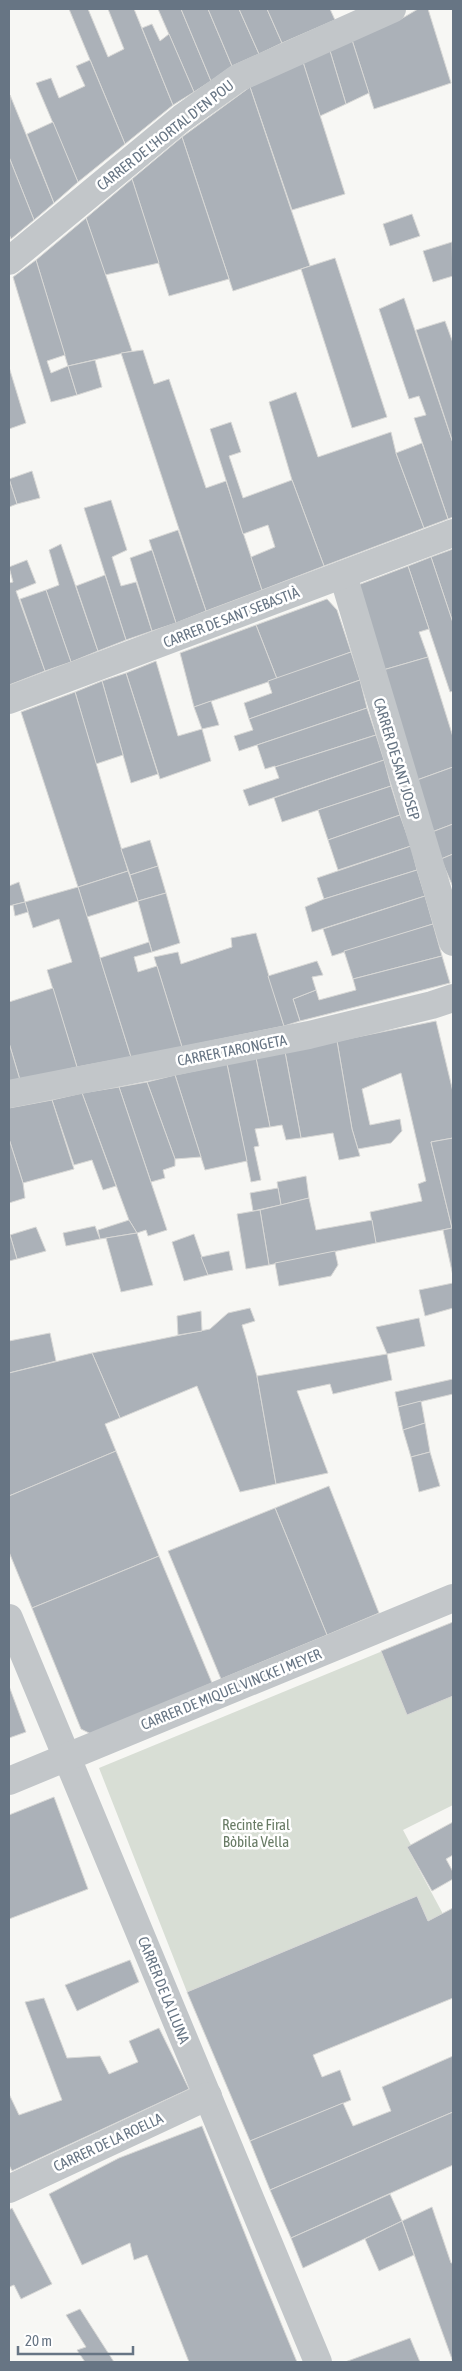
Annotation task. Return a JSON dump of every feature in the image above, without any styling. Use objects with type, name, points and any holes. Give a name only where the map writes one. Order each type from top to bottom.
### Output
[{"type":"street","name":"CARRER DE L'HORTAL D'EN POU","points":[[9,261],[182,118],[238,78],[392,9]]},
{"type":"street","name":"CARRER DE SANT SEBASTIÀ","points":[[9,700],[453,533]]},
{"type":"street","name":"CARRER DE SANT JOSEP","points":[[342,575],[453,942]]},
{"type":"street","name":"CARRER TARONGETA","points":[[9,1094],[309,1035],[432,1005],[453,998]]},
{"type":"street","name":"CARRER DE MIQUEL VINCKE I MEYER","points":[[9,1781],[453,1598]]},
{"type":"street","name":"CARRER DE LA LLUNA","points":[[9,1618],[318,2362]]},
{"type":"street","name":"CARRER DE LA ROELLA","points":[[9,2188],[208,2096]]},
{"type":"green space","name":"Recinte Firal Bòbila Vella","points":[[453,1622],[453,1805],[403,1830],[411,1845],[407,1847],[443,1914],[428,1921],[417,1896],[187,1992],[99,1768]]},
{"type":"building","points":[[69,9],[88,9],[108,57],[124,49],[108,9],[134,9],[173,105],[125,144]]},
{"type":"building","points":[[158,9],[181,9],[211,81],[194,92]]},
{"type":"building","points":[[181,9],[208,9],[232,66],[211,81]]},
{"type":"building","points":[[208,9],[239,9],[259,54],[232,66]]},
{"type":"building","points":[[239,9],[267,9],[282,43],[259,54]]},
{"type":"building","points":[[267,9],[330,9],[335,20],[282,43]]},
{"type":"building","points":[[418,9],[428,9],[451,83],[374,109],[352,40],[401,19]]},
{"type":"building","points":[[152,24],[160,41],[169,34],[194,92],[173,105],[142,28]]},
{"type":"building","points":[[352,40],[369,93],[346,104],[330,51]]},
{"type":"building","points":[[330,51],[346,104],[320,116],[303,62]]},
{"type":"building","points":[[90,60],[125,144],[78,182],[36,83],[51,78],[59,98],[85,86],[76,66]]},
{"type":"building","points":[[303,62],[345,194],[292,210],[250,87]]},
{"type":"building","points":[[250,87],[310,266],[233,291],[182,137]]},
{"type":"building","points":[[10,95],[54,203],[34,220],[9,157]]},
{"type":"building","points":[[53,122],[78,182],[54,203],[27,134]]},
{"type":"building","points":[[182,137],[229,279],[169,296],[132,179]]},
{"type":"building","points":[[9,157],[34,220],[11,239],[9,234]]},
{"type":"building","points":[[132,179],[159,263],[105,275],[86,218]]},
{"type":"building","points":[[412,214],[420,236],[390,246],[383,224]]},
{"type":"building","points":[[86,218],[132,351],[68,366],[36,260]]},
{"type":"building","points":[[452,242],[453,276],[433,282],[423,251]]},
{"type":"building","points":[[335,258],[387,417],[352,428],[301,269]]},
{"type":"building","points":[[36,260],[65,355],[47,361],[51,373],[68,366],[77,395],[51,402],[13,277]]},
{"type":"building","points":[[404,298],[453,443],[453,517],[448,519],[414,418],[426,415],[419,396],[409,399],[379,309]]},
{"type":"building","points":[[445,321],[453,343],[453,443],[416,330]]},
{"type":"building","points":[[143,350],[154,384],[169,379],[206,488],[226,481],[262,590],[206,611],[121,353]]},
{"type":"building","points":[[95,360],[102,387],[77,395],[68,366]]},
{"type":"building","points":[[9,367],[26,423],[9,429]]},
{"type":"building","points":[[296,392],[318,457],[391,432],[396,453],[424,528],[324,566],[292,480],[269,402]]},
{"type":"building","points":[[231,422],[241,452],[229,456],[243,498],[292,480],[324,566],[262,590],[251,557],[275,547],[268,525],[243,534],[210,429]]},
{"type":"building","points":[[422,443],[448,519],[424,528],[396,453]]},
{"type":"building","points":[[32,471],[40,498],[17,504],[9,479]]},
{"type":"building","points":[[9,479],[17,504],[9,507]]},
{"type":"building","points":[[111,500],[127,550],[112,557],[121,586],[136,582],[152,631],[126,640],[84,508]]},
{"type":"building","points":[[178,530],[206,611],[176,623],[149,540]]},
{"type":"building","points":[[61,544],[98,651],[71,662],[46,590],[59,585],[49,550]]},
{"type":"building","points":[[453,549],[453,623],[431,557]]},
{"type":"building","points":[[152,550],[176,623],[152,631],[130,558]]},
{"type":"building","points":[[431,557],[453,623],[453,691],[450,692],[408,566]]},
{"type":"building","points":[[27,560],[36,583],[16,591],[45,671],[9,685],[9,583],[13,582],[9,567]]},
{"type":"building","points":[[408,566],[429,629],[419,632],[428,657],[383,670],[358,585]]},
{"type":"building","points":[[105,575],[126,640],[98,651],[76,586]]},
{"type":"building","points":[[46,590],[71,662],[45,671],[20,599]]},
{"type":"building","points":[[327,599],[337,610],[351,652],[277,679],[256,625]]},
{"type":"building","points":[[256,625],[277,679],[194,707],[180,653]]},
{"type":"building","points":[[351,652],[360,680],[249,719],[244,703],[272,693],[268,681]]},
{"type":"building","points":[[428,657],[453,737],[453,767],[417,780],[383,670]]},
{"type":"building","points":[[156,661],[178,736],[202,729],[211,761],[160,779],[126,673]]},
{"type":"building","points":[[126,673],[158,774],[131,783],[102,681]]},
{"type":"building","points":[[360,680],[367,708],[239,751],[234,736],[253,730],[249,719]]},
{"type":"building","points":[[102,681],[123,755],[96,764],[75,692]]},
{"type":"building","points":[[75,692],[128,871],[78,887],[21,712]]},
{"type":"building","points":[[211,701],[219,725],[202,729],[194,707]]},
{"type":"building","points":[[367,708],[376,735],[265,769],[257,745]]},
{"type":"building","points":[[376,735],[384,760],[249,806],[243,790],[279,778],[275,767]]},
{"type":"building","points":[[384,760],[391,786],[282,822],[274,798]]},
{"type":"building","points":[[453,767],[453,824],[432,832],[417,780]]},
{"type":"building","points":[[391,786],[400,815],[328,840],[318,810]]},
{"type":"building","points":[[400,815],[411,846],[338,870],[328,840]]},
{"type":"building","points":[[453,824],[453,854],[441,859],[432,832]]},
{"type":"building","points":[[150,840],[158,866],[130,875],[121,849]]},
{"type":"building","points":[[411,846],[417,870],[324,899],[317,878]]},
{"type":"building","points":[[453,854],[453,887],[441,859]]},
{"type":"building","points":[[158,866],[166,893],[138,901],[130,875]]},
{"type":"building","points":[[417,870],[425,896],[312,932],[305,907],[324,899]]},
{"type":"building","points":[[128,871],[138,901],[87,917],[78,887]]},
{"type":"building","points":[[19,882],[25,902],[9,906],[9,886]]},
{"type":"building","points":[[78,887],[131,1057],[77,1067],[47,970],[72,962],[59,919],[33,928],[25,902]]},
{"type":"building","points":[[166,893],[180,943],[152,952],[138,901]]},
{"type":"building","points":[[425,896],[433,924],[332,956],[323,929]]},
{"type":"building","points":[[25,902],[28,912],[15,916],[13,905]]},
{"type":"building","points":[[433,924],[442,956],[353,979],[344,951]]},
{"type":"building","points":[[256,933],[284,1026],[182,1047],[154,957],[178,952],[181,964],[232,947],[231,938]]},
{"type":"building","points":[[149,942],[152,952],[134,957],[138,972],[157,966],[182,1047],[131,1057],[100,958]]},
{"type":"building","points":[[442,956],[450,983],[300,1021],[293,999],[316,990],[319,1000],[356,990],[353,979]]},
{"type":"building","points":[[317,961],[323,975],[312,977],[316,990],[293,999],[300,1021],[284,1026],[268,976]]},
{"type":"building","points":[[53,988],[77,1067],[20,1080],[9,1043],[9,1002]]},
{"type":"building","points":[[436,1021],[453,1092],[453,1138],[431,1142],[452,1228],[376,1243],[370,1212],[422,1201],[418,1184],[426,1181],[401,1073],[362,1089],[370,1125],[400,1119],[402,1131],[391,1143],[358,1149],[352,1129],[337,1041]]},
{"type":"building","points":[[337,1041],[352,1129],[360,1156],[339,1160],[333,1133],[301,1138],[285,1052]]},
{"type":"building","points":[[9,1043],[20,1080],[9,1082]]},
{"type":"building","points":[[285,1052],[301,1138],[286,1140],[282,1125],[270,1127],[256,1058]]},
{"type":"building","points":[[256,1058],[270,1127],[255,1129],[259,1146],[254,1147],[261,1180],[251,1182],[227,1064]]},
{"type":"building","points":[[227,1064],[247,1161],[205,1170],[175,1075]]},
{"type":"building","points":[[175,1075],[201,1157],[175,1159],[147,1082]]},
{"type":"building","points":[[147,1082],[175,1159],[175,1166],[163,1170],[165,1178],[151,1182],[119,1087]]},
{"type":"building","points":[[119,1087],[167,1230],[148,1236],[146,1230],[137,1233],[129,1220],[82,1093]]},
{"type":"building","points":[[82,1093],[116,1186],[103,1190],[92,1160],[74,1165],[52,1100]]},
{"type":"building","points":[[52,1100],[74,1169],[23,1183],[9,1139],[9,1108]]},
{"type":"building","points":[[453,1138],[453,1228],[452,1228],[431,1142]]},
{"type":"building","points":[[9,1139],[23,1183],[25,1198],[9,1203]]},
{"type":"building","points":[[306,1176],[309,1198],[281,1205],[277,1182]]},
{"type":"building","points":[[278,1188],[281,1205],[253,1211],[250,1193]]},
{"type":"building","points":[[309,1198],[316,1230],[372,1220],[376,1243],[269,1265],[260,1210]]},
{"type":"building","points":[[260,1210],[269,1265],[246,1269],[237,1214]]},
{"type":"building","points":[[129,1220],[137,1233],[100,1239],[98,1230]]},
{"type":"building","points":[[95,1226],[100,1239],[66,1246],[63,1233]]},
{"type":"building","points":[[36,1227],[46,1251],[17,1259],[10,1235]]},
{"type":"building","points":[[453,1228],[453,1276],[443,1230]]},
{"type":"building","points":[[137,1233],[153,1285],[121,1292],[106,1238]]},
{"type":"building","points":[[194,1234],[208,1275],[184,1281],[172,1242]]},
{"type":"building","points":[[9,1236],[17,1259],[9,1261]]},
{"type":"building","points":[[229,1251],[233,1270],[208,1275],[201,1257]]},
{"type":"building","points":[[335,1251],[338,1265],[331,1276],[279,1286],[275,1263]]},
{"type":"building","points":[[453,1283],[453,1308],[425,1316],[419,1290]]},
{"type":"building","points":[[250,1308],[255,1321],[242,1325],[257,1376],[276,1484],[240,1492],[197,1386],[120,1418],[92,1353],[210,1329],[228,1313]]},
{"type":"building","points":[[201,1311],[202,1331],[178,1335],[177,1316]]},
{"type":"building","points":[[419,1318],[425,1346],[387,1354],[376,1327]]},
{"type":"building","points":[[50,1333],[56,1361],[9,1373],[9,1341]]},
{"type":"building","points":[[92,1353],[120,1418],[105,1424],[116,1451],[9,1496],[9,1373]]},
{"type":"building","points":[[387,1354],[392,1380],[333,1394],[330,1384],[297,1391],[328,1473],[276,1484],[257,1376]]},
{"type":"building","points":[[453,1379],[453,1394],[398,1407],[395,1392]]},
{"type":"building","points":[[421,1401],[425,1423],[403,1430],[398,1407]]},
{"type":"building","points":[[425,1423],[430,1452],[411,1457],[403,1430]]},
{"type":"building","points":[[116,1451],[159,1556],[32,1608],[9,1552],[9,1496]]},
{"type":"building","points":[[430,1452],[440,1486],[419,1492],[411,1457]]},
{"type":"building","points":[[329,1486],[379,1613],[327,1635],[275,1508]]},
{"type":"building","points":[[275,1508],[327,1635],[221,1679],[168,1551]]},
{"type":"building","points":[[159,1556],[212,1683],[91,1734],[81,1729],[32,1608]]},
{"type":"building","points":[[453,1622],[453,1696],[407,1715],[381,1651]]},
{"type":"building","points":[[9,1686],[26,1732],[9,1738]]},
{"type":"building","points":[[54,1797],[88,1889],[9,1919],[9,1815]]},
{"type":"building","points":[[453,1822],[453,1855],[446,1859],[453,1872],[453,1879],[432,1891],[407,1847]]},
{"type":"building","points":[[417,1896],[428,1921],[453,1908],[453,1998],[313,2055],[322,2077],[340,2070],[351,2100],[250,2141],[187,1992]]},
{"type":"building","points":[[130,1960],[139,1982],[77,2011],[65,1985]]},
{"type":"building","points":[[44,1998],[67,2058],[100,2056],[109,2074],[138,2062],[129,2041],[159,2028],[189,2089],[12,2171],[9,2165],[9,2094],[19,2115],[62,2100],[25,2002]]},
{"type":"building","points":[[453,2056],[453,2112],[270,2190],[250,2141],[343,2103],[353,2126],[391,2111],[382,2087]]},
{"type":"building","points":[[453,2112],[453,2165],[291,2238],[270,2190]]},
{"type":"building","points":[[202,2126],[297,2362],[189,2362],[147,2255],[134,2260],[130,2243],[82,2265],[49,2194],[119,2158]]},
{"type":"building","points":[[390,2194],[402,2221],[303,2268],[291,2238]]},
{"type":"building","points":[[432,2207],[451,2263],[453,2263],[453,2362],[402,2221]]},
{"type":"building","points":[[12,2208],[52,2284],[21,2299],[14,2285],[9,2287],[9,2210]]},
{"type":"building","points":[[402,2221],[414,2255],[379,2271],[365,2239]]},
{"type":"building","points":[[80,2309],[114,2362],[85,2362],[77,2350],[86,2347],[66,2315]]},
{"type":"building","points":[[410,2338],[420,2362],[345,2362]]}]
